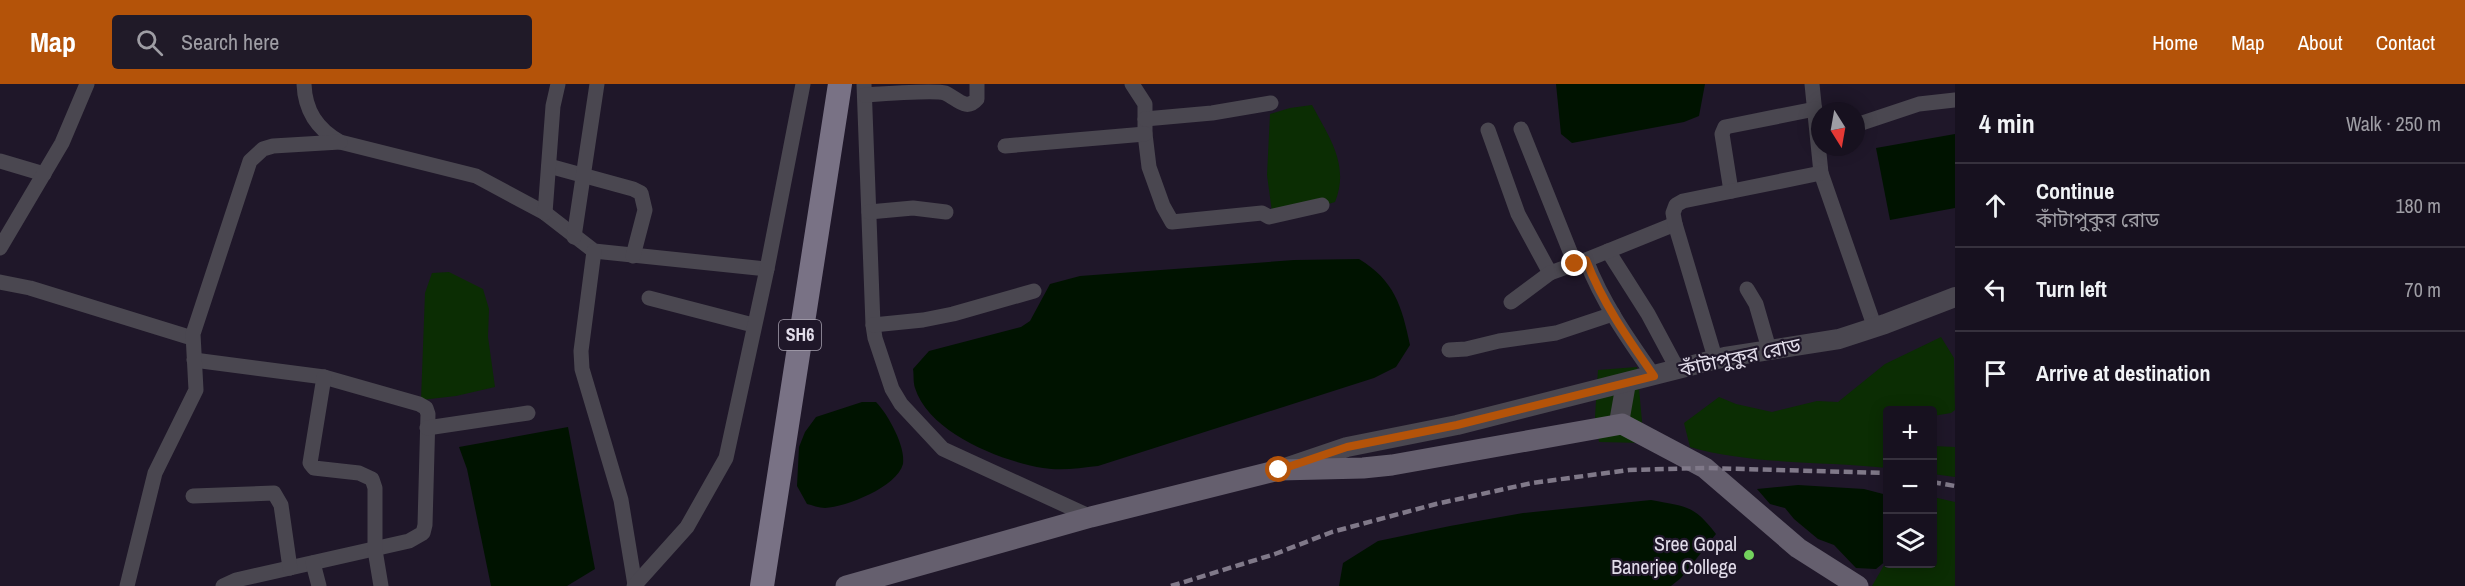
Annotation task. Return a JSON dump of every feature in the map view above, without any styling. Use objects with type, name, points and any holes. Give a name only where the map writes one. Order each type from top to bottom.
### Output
[{"type":"main road","name":"SH6","points":[[762,586],[840,84]]},
{"type":"main road","points":[[846,586],[1091,517],[1279,470],[1392,465],[1622,424],[1705,468],[1798,548],[1858,586]]},
{"type":"street","points":[[0,248],[66,134],[87,84]]},
{"type":"street","points":[[304,84],[307,108],[313,119],[330,136],[340,142],[476,176],[545,213],[594,251],[767,269]]},
{"type":"street","points":[[545,213],[553,106],[558,84]]},
{"type":"street","points":[[574,237],[597,84]]},
{"type":"street","points":[[635,585],[687,527],[726,458],[753,325],[767,269],[802,84]]},
{"type":"street","points":[[977,84],[977,99],[973,104],[965,105],[944,92],[864,89],[875,338],[892,389],[901,404],[943,449],[1091,517]]},
{"type":"street","points":[[1132,84],[1145,104],[1149,167],[1172,222],[1262,213],[1269,217],[1322,205]]},
{"type":"street","points":[[1812,84],[1814,102]]},
{"type":"street","points":[[1865,122],[1919,104],[1955,100]]},
{"type":"street","points":[[1005,146],[1145,127],[1271,103]]},
{"type":"street","points":[[1731,191],[1722,134],[1725,127],[1811,110]]},
{"type":"street","points":[[1521,129],[1580,262],[1654,376]]},
{"type":"street","points":[[1488,130],[1518,214],[1550,273]]},
{"type":"street","points":[[127,586],[155,473],[196,390],[192,338],[250,161],[263,149],[273,146],[340,142]]},
{"type":"street","points":[[1820,156],[1821,173],[1875,328]]},
{"type":"street","points":[[0,161],[44,174]]},
{"type":"street","points":[[549,166],[641,193],[645,210],[633,255]]},
{"type":"street","points":[[1716,360],[1675,224],[1673,213],[1676,205],[1683,201],[1821,173]]},
{"type":"street","points":[[869,212],[913,208],[946,212]]},
{"type":"street","points":[[1511,302],[1550,273],[1675,224]]},
{"type":"street","points":[[594,251],[581,351],[582,369],[621,500],[635,585]]},
{"type":"street","points":[[1608,251],[1648,315],[1678,370]]},
{"type":"street","points":[[0,282],[30,288],[192,338]]},
{"type":"street","points":[[1748,289],[1756,304],[1769,349]]},
{"type":"street","points":[[873,325],[953,314],[1034,291]]},
{"type":"street","name":"কাঁটাপুকুর রোড","points":[[1279,470],[1347,447],[1457,425],[1725,357],[1839,339],[1875,328],[1955,297]]},
{"type":"street","points":[[649,298],[753,325]]},
{"type":"street","points":[[1449,350],[1556,333],[1613,314]]},
{"type":"street","points":[[194,360],[324,377],[426,408],[426,525],[423,533],[409,542],[290,568],[260,580],[236,580],[223,586]]},
{"type":"street","points":[[324,377],[310,463],[314,468],[359,473],[372,479],[375,488],[375,550],[381,586]]},
{"type":"street","points":[[1622,424],[1620,417],[1626,383]]},
{"type":"street","points":[[427,428],[528,413]]},
{"type":"street","points":[[193,496],[274,493],[280,505],[290,568]]},
{"type":"street","points":[[313,563],[319,586]]},
{"type":"green space","points":[[1312,105],[1331,140],[1339,163],[1339,189],[1335,202],[1291,215],[1272,212],[1267,175],[1270,114]]},
{"type":"green space","points":[[449,272],[483,289],[489,309],[488,337],[495,387],[456,396],[421,400],[425,293],[432,273]]},
{"type":"green space","points":[[1941,337],[1954,358],[1955,410],[1937,415],[1937,406],[1883,406],[1883,468],[1763,460],[1690,447],[1684,423],[1719,397],[1736,404],[1772,412],[1817,401],[1838,402],[1885,364]]},
{"type":"green space","points":[[1637,367],[1644,443],[1599,442],[1595,417],[1598,370]]},
{"type":"green space","points":[[1937,446],[1955,447],[1955,477],[1937,475]]},
{"type":"green space","points":[[1937,498],[1955,502],[1955,586],[1872,586],[1883,567],[1937,568]]},
{"type":"shaded area","points":[[1556,84],[1705,84],[1699,116],[1684,122],[1572,143],[1561,134]]},
{"type":"shaded area","points":[[1955,134],[1955,208],[1890,220],[1876,148]]},
{"type":"shaded area","points":[[1359,259],[1381,276],[1400,306],[1410,345],[1396,367],[1374,378],[1098,466],[1050,469],[1007,459],[988,451],[951,431],[935,418],[923,404],[915,388],[913,369],[929,351],[1021,327],[1030,321],[1050,284],[1080,276],[1294,260]]},
{"type":"shaded area","points":[[862,402],[876,402],[891,422],[902,449],[903,464],[899,472],[881,488],[857,500],[825,508],[807,504],[797,486],[799,447],[805,432],[816,417]]},
{"type":"shaded area","points":[[568,427],[595,569],[567,586],[491,586],[467,469],[459,447]]},
{"type":"shaded area","points":[[1798,485],[1864,489],[1883,494],[1883,563],[1876,569],[1856,568],[1834,545],[1818,539],[1794,519],[1785,508],[1770,504],[1757,489]]},
{"type":"shaded area","points":[[1651,500],[1688,508],[1701,517],[1716,534],[1681,578],[1671,586],[1339,586],[1343,563],[1378,541],[1523,513]]},
{"type":"railway","points":[[1171,586],[1275,554],[1332,532],[1436,504],[1532,483],[1629,470],[1705,468],[1883,473]]},
{"type":"railway","points":[[1937,483],[1955,486]]},
{"type":"place","name":"Sree Gopal Banerjee College","points":[[1749,555]]},
{"type":"route","points":[[1279,470],[1347,447],[1457,425],[1654,376],[1624,333],[1594,282],[1586,260],[1575,264]]}]
